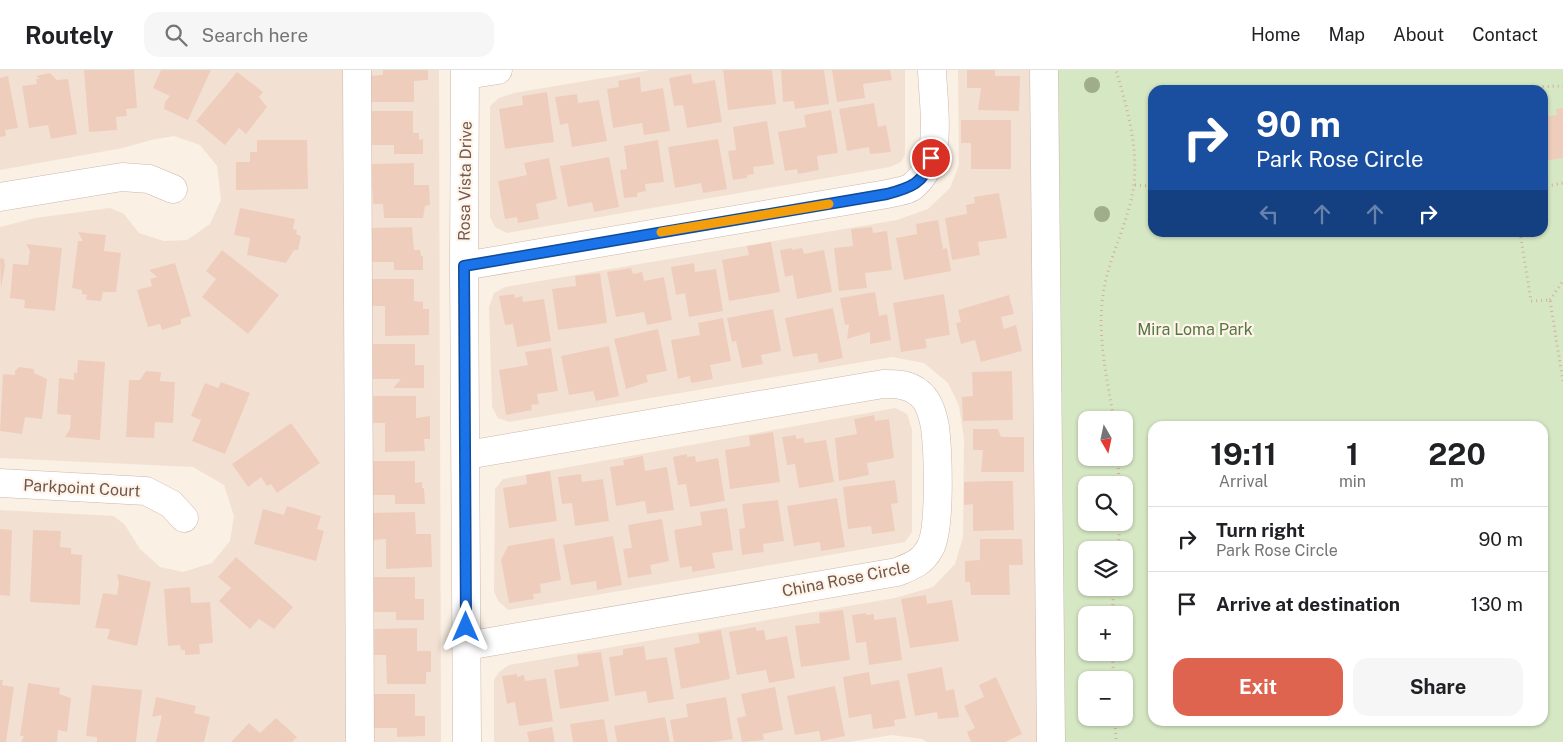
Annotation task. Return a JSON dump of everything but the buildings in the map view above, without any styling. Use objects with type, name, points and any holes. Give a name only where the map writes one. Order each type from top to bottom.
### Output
[{"type":"street","points":[[357,70],[360,742]]},
{"type":"street","points":[[466,73],[498,70]]},
{"type":"street","points":[[464,266],[887,194],[912,187],[928,170],[934,147],[932,70]]},
{"type":"street","points":[[1044,70],[1050,742]]},
{"type":"street","name":"Rosa Vista Drive","points":[[466,73],[464,266],[467,742]]},
{"type":"street","points":[[0,197],[122,177],[149,179],[173,190]]},
{"type":"street","name":"China Rose Circle","points":[[466,455],[883,384],[904,385],[920,393],[930,408],[935,426],[937,524],[931,547],[918,564],[897,572],[466,646]]},
{"type":"street","name":"Parkpoint Court","points":[[0,483],[146,491],[171,504],[184,518]]},
{"type":"path","points":[[1113,411],[1103,351],[1101,323],[1103,295],[1135,184],[1132,134],[1116,70]]},
{"type":"path","points":[[1548,86],[1563,86]]},
{"type":"path","points":[[1548,186],[1563,183]]},
{"type":"path","points":[[1135,184],[1148,186]]},
{"type":"path","points":[[1521,237],[1530,301],[1550,300]]},
{"type":"path","points":[[1563,281],[1550,300],[1563,382]]},
{"type":"path","points":[[1115,726],[1116,742]]},
{"type":"shaded area","points":[[0,70],[344,70],[349,742],[0,742],[0,510],[114,516],[125,525],[140,549],[160,567],[183,572],[212,563],[230,541],[234,516],[224,485],[193,467],[0,458],[0,227],[35,218],[110,208],[124,214],[139,233],[164,241],[187,240],[210,224],[221,200],[217,166],[200,145],[174,136],[123,148],[0,170]]},
{"type":"shaded area","points":[[367,70],[439,70],[441,742],[372,742]]},
{"type":"shaded area","points":[[651,70],[905,70],[905,155],[901,162],[890,167],[507,233],[495,227],[490,217],[490,106],[499,98],[514,93]]},
{"type":"shaded area","points":[[958,70],[1036,70],[1045,742],[927,742],[922,739],[892,735],[849,742],[494,742],[494,680],[499,672],[509,665],[895,598],[933,587],[955,564],[963,537],[964,438],[959,406],[948,383],[924,363],[892,357],[509,422],[498,418],[492,407],[489,307],[494,293],[505,287],[897,220],[928,209],[950,188],[959,165]]},
{"type":"shaded area","points":[[895,408],[907,414],[912,429],[912,532],[905,542],[508,610],[498,601],[494,591],[495,489],[503,479]]},
{"type":"green space","name":"Mira Loma Park","points":[[1036,70],[1563,70],[1563,742],[1045,742]]},
{"type":"slow traffic","points":[[661,232],[829,204]]},
{"type":"route","points":[[466,627],[464,266],[887,194],[912,187],[928,170],[931,158]]}]
